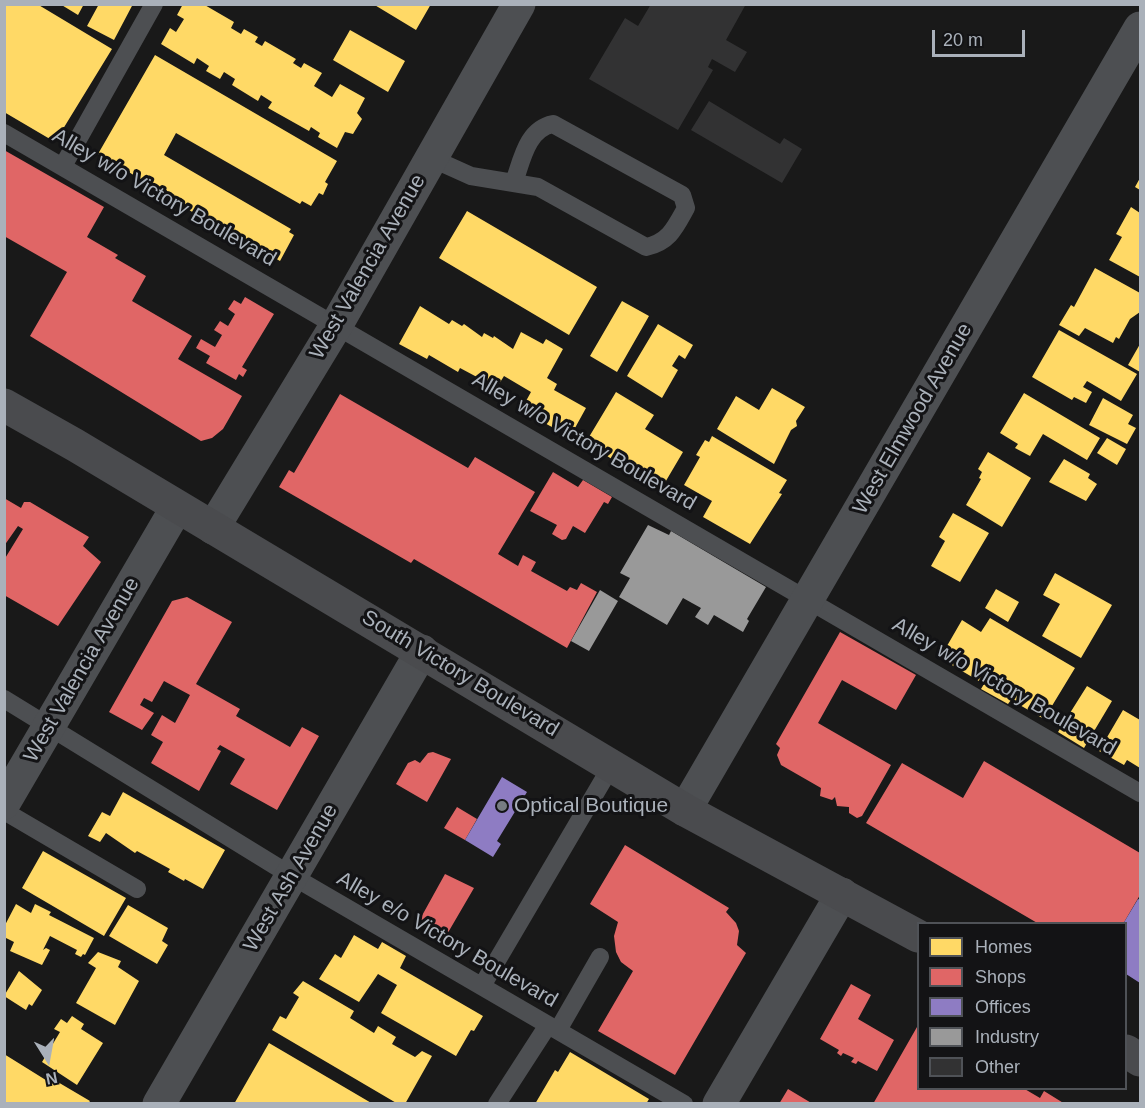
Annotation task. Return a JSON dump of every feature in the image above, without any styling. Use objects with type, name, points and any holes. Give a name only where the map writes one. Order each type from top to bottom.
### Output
[{"type":"main road","name":"South Victory Boulevard","points":[[4,405],[422,651],[685,810],[917,935]]},
{"type":"main road","points":[[1127,1052],[1140,1060]]},
{"type":"street","name":"West Valencia Avenue","points":[[213,528],[337,324],[519,4]]},
{"type":"street","name":"West Elmwood Avenue","points":[[685,810],[1140,28]]},
{"type":"street","name":"West Valencia Avenue","points":[[4,803],[177,507]]},
{"type":"street","name":"West Ash Avenue","points":[[159,1104],[422,651]]},
{"type":"street","points":[[719,1104],[842,894]]},
{"type":"lane","points":[[63,166],[154,4]]},
{"type":"lane","points":[[431,158],[471,176],[538,187],[646,247],[660,244],[672,234],[686,208],[682,195],[553,124],[541,126],[532,135],[514,182]]},
{"type":"lane","name":"Alley w/o Victory Boulevard","points":[[4,133],[337,324],[1140,793]]},
{"type":"lane","name":"Alley e/o Victory Boulevard","points":[[4,699],[50,725],[292,876],[684,1104]]},
{"type":"lane","points":[[482,986],[612,765]]},
{"type":"lane","points":[[4,812],[137,889]]},
{"type":"lane","points":[[496,1104],[553,1028],[600,957]]},
{"type":"building: Homes","points":[[4,4],[37,4],[112,49],[55,142],[4,112]]},
{"type":"building: Homes","points":[[60,4],[84,4],[78,15]]},
{"type":"building: Homes","points":[[99,4],[133,4],[114,40],[87,26]]},
{"type":"building: Homes","points":[[183,4],[203,4],[234,22],[231,28],[241,34],[244,29],[258,37],[255,42],[262,46],[265,41],[296,59],[293,63],[301,68],[304,63],[322,73],[314,86],[332,97],[340,84],[365,98],[357,113],[362,119],[353,134],[345,132],[337,148],[318,137],[320,133],[311,127],[309,131],[268,108],[272,102],[261,95],[258,101],[232,85],[235,79],[224,72],[220,79],[206,71],[209,66],[197,58],[194,64],[161,44],[170,28],[176,32],[184,19],[177,15]]},
{"type":"building: Homes","points":[[373,4],[431,4],[416,30]]},
{"type":"building: Homes","points":[[350,30],[405,61],[388,92],[333,60]]},
{"type":"building: Homes","points":[[155,55],[337,161],[325,182],[328,184],[323,195],[319,193],[311,206],[302,201],[300,204],[176,133],[164,155],[291,229],[289,232],[294,235],[280,261],[222,228],[220,231],[185,207],[183,210],[164,198],[166,194],[98,154]]},
{"type":"building: Homes","points":[[1140,178],[1140,190],[1135,187]]},
{"type":"building: Homes","points":[[1131,207],[1140,213],[1140,277],[1109,260],[1122,237],[1116,234]]},
{"type":"building: Homes","points":[[467,211],[597,287],[569,335],[439,258]]},
{"type":"building: Homes","points":[[1095,268],[1140,293],[1140,312],[1130,319],[1119,339],[1116,337],[1113,343],[1085,328],[1079,336],[1059,325],[1071,305],[1074,307]]},
{"type":"building: Homes","points":[[622,301],[649,316],[617,372],[590,356]]},
{"type":"building: Homes","points":[[420,306],[449,324],[452,320],[462,326],[464,324],[482,337],[484,333],[493,338],[494,336],[513,349],[521,332],[543,344],[546,339],[563,349],[547,378],[557,384],[554,390],[586,408],[570,437],[521,410],[531,392],[504,376],[499,384],[492,380],[490,384],[460,368],[458,372],[429,355],[427,359],[399,344]]},
{"type":"building: Homes","points":[[658,324],[693,345],[685,359],[679,355],[672,366],[678,370],[662,398],[627,376]]},
{"type":"building: Homes","points":[[1059,330],[1137,374],[1121,401],[1087,381],[1083,387],[1092,392],[1086,403],[1074,397],[1072,400],[1032,377]]},
{"type":"building: Homes","points":[[1140,344],[1140,372],[1128,365]]},
{"type":"building: Homes","points":[[772,388],[805,407],[796,421],[797,426],[791,430],[774,464],[717,429],[736,396],[759,410]]},
{"type":"building: Homes","points":[[616,392],[654,415],[645,429],[683,452],[660,491],[586,442]]},
{"type":"building: Homes","points":[[1024,393],[1100,438],[1087,460],[1043,434],[1030,456],[1015,448],[1018,444],[1000,433]]},
{"type":"building: Homes","points":[[1103,398],[1133,415],[1128,424],[1136,428],[1127,444],[1089,425]]},
{"type":"building: Homes","points":[[712,436],[787,480],[779,493],[782,494],[750,544],[703,517],[712,501],[684,485],[700,457],[696,455],[705,440],[709,442]]},
{"type":"building: Homes","points":[[1107,438],[1126,449],[1117,465],[1097,453]]},
{"type":"building: Homes","points":[[988,452],[1031,478],[1002,527],[966,505],[981,479],[979,478],[982,472],[978,469]]},
{"type":"building: Homes","points":[[1064,459],[1090,474],[1088,478],[1097,484],[1086,501],[1049,482]]},
{"type":"building: Homes","points":[[953,513],[989,533],[960,582],[931,566],[945,541],[939,537]]},
{"type":"building: Homes","points":[[1055,573],[1112,605],[1081,658],[1042,636],[1060,604],[1043,595]]},
{"type":"building: Homes","points":[[996,589],[1019,602],[1008,622],[985,608]]},
{"type":"building: Homes","points":[[990,618],[1075,668],[1044,719],[1011,700],[1008,704],[981,689],[984,684],[940,658],[962,620],[981,632]]},
{"type":"building: Homes","points":[[1087,686],[1112,701],[1084,748],[1058,732]]},
{"type":"building: Homes","points":[[1123,710],[1140,720],[1140,768],[1127,760],[1124,765],[1099,751]]},
{"type":"building: Homes","points":[[123,792],[225,850],[203,889],[168,872],[170,869],[137,851],[135,853],[106,833],[100,842],[88,836],[102,812],[110,816]]},
{"type":"building: Homes","points":[[43,851],[126,898],[104,936],[22,888]]},
{"type":"building: Homes","points":[[16,904],[31,913],[35,904],[51,912],[49,915],[94,938],[85,955],[81,957],[75,954],[77,950],[50,936],[43,950],[46,948],[50,950],[42,965],[10,951],[14,942],[4,937],[4,927]]},
{"type":"building: Homes","points":[[128,905],[168,928],[162,941],[168,945],[157,964],[109,936]]},
{"type":"building: Homes","points":[[354,935],[378,949],[382,942],[406,956],[400,968],[483,1016],[474,1031],[471,1030],[456,1056],[381,1013],[397,985],[378,974],[359,1002],[319,979],[335,954],[341,958]]},
{"type":"building: Homes","points":[[98,952],[121,961],[118,967],[139,981],[115,1025],[76,1003],[96,968],[88,963]]},
{"type":"building: Homes","points":[[19,971],[42,990],[32,1006],[29,1004],[26,1010],[4,996]]},
{"type":"building: Homes","points":[[303,981],[354,1011],[350,1018],[374,1033],[378,1026],[396,1037],[392,1044],[415,1057],[422,1051],[432,1056],[405,1104],[398,1104],[272,1030],[280,1016],[286,1019],[299,997],[293,993]]},
{"type":"building: Homes","points":[[72,1016],[84,1024],[81,1029],[103,1043],[77,1085],[42,1062],[60,1032],[54,1029],[61,1019],[67,1023]]},
{"type":"building: Homes","points":[[269,1043],[373,1104],[234,1104]]},
{"type":"building: Homes","points":[[570,1052],[649,1099],[646,1104],[535,1104],[555,1070],[558,1072]]},
{"type":"building: Homes","points":[[4,1054],[49,1082],[51,1078],[90,1101],[88,1104],[4,1104]]},
{"type":"building: Shops","points":[[4,150],[104,207],[87,237],[118,255],[115,258],[146,276],[132,301],[192,336],[178,359],[242,396],[223,429],[212,438],[201,441],[30,336],[67,272],[4,236]]},
{"type":"building: Shops","points":[[245,297],[274,314],[242,367],[247,370],[243,377],[239,374],[236,380],[206,363],[210,356],[196,348],[201,339],[215,347],[222,335],[214,330],[220,321],[228,326],[235,314],[228,309],[234,300],[241,304]]},
{"type":"building: Shops","points":[[340,394],[468,468],[475,457],[535,492],[498,554],[518,566],[523,555],[536,562],[531,571],[567,591],[570,587],[577,590],[581,583],[597,592],[567,648],[414,559],[411,563],[279,487],[289,470],[294,473]]},
{"type":"building: Shops","points":[[553,472],[578,487],[583,480],[612,497],[608,504],[604,502],[585,533],[573,526],[566,539],[562,540],[552,534],[557,525],[530,511]]},
{"type":"building: Shops","points":[[4,498],[21,508],[24,502],[30,502],[89,537],[83,546],[101,562],[58,626],[4,595],[4,560],[23,529],[18,526],[4,546]]},
{"type":"building: Shops","points":[[187,597],[232,622],[196,684],[240,709],[236,716],[290,747],[302,727],[319,736],[277,810],[230,784],[245,759],[220,745],[217,749],[221,751],[199,791],[151,763],[163,742],[151,735],[162,715],[175,723],[190,695],[164,681],[152,702],[144,698],[140,705],[154,713],[142,730],[109,712],[172,601]]},
{"type":"building: Shops","points":[[840,632],[916,675],[896,710],[842,680],[818,723],[891,765],[862,816],[857,818],[849,813],[849,807],[837,806],[835,797],[832,800],[820,796],[821,788],[781,765],[777,755],[780,748],[776,744]]},
{"type":"building: Shops","points":[[433,752],[451,759],[427,802],[396,784],[408,763],[415,760],[420,763],[428,753]]},
{"type":"building: Shops","points":[[984,761],[1140,853],[1140,895],[1124,922],[1036,922],[866,823],[902,763],[963,798]]},
{"type":"building: Shops","points":[[457,807],[477,819],[465,840],[444,828]]},
{"type":"building: Shops","points":[[625,845],[729,908],[726,912],[736,923],[739,931],[737,945],[746,953],[675,1075],[598,1031],[633,971],[621,962],[616,952],[614,936],[618,922],[590,904]]},
{"type":"building: Shops","points":[[445,874],[474,888],[446,936],[419,921]]},
{"type":"building: Shops","points":[[851,984],[871,995],[858,1019],[894,1040],[877,1071],[858,1061],[856,1064],[851,1062],[854,1058],[843,1053],[841,1056],[837,1053],[839,1050],[820,1039]]},
{"type":"building: Shops","points":[[917,1027],[917,1090],[1026,1090],[1040,1098],[1044,1091],[1065,1104],[873,1104]]},
{"type":"building: Shops","points":[[788,1089],[813,1104],[779,1104]]},
{"type":"building: Offices","name":"Optical Boutique","points":[[502,777],[527,792],[497,841],[501,844],[493,857],[465,840]]},
{"type":"building: Offices","points":[[1138,899],[1140,900],[1140,983],[1127,975],[1127,922],[1124,922]]},
{"type":"building: Industry","points":[[648,525],[669,535],[671,531],[766,587],[747,619],[749,621],[743,632],[714,615],[708,625],[695,617],[701,608],[683,598],[667,625],[619,597],[630,578],[620,573]]},
{"type":"building: Industry","points":[[600,590],[618,601],[589,651],[571,641]]},
{"type":"building: Other","points":[[651,4],[746,4],[726,40],[747,52],[735,72],[712,59],[708,67],[713,70],[678,130],[589,79],[625,18],[638,26]]},
{"type":"building: Other","points":[[709,101],[780,144],[784,138],[802,149],[782,183],[691,130]]},
{"type":"place","name":"Optical Boutique","points":[[502,806]]}]
